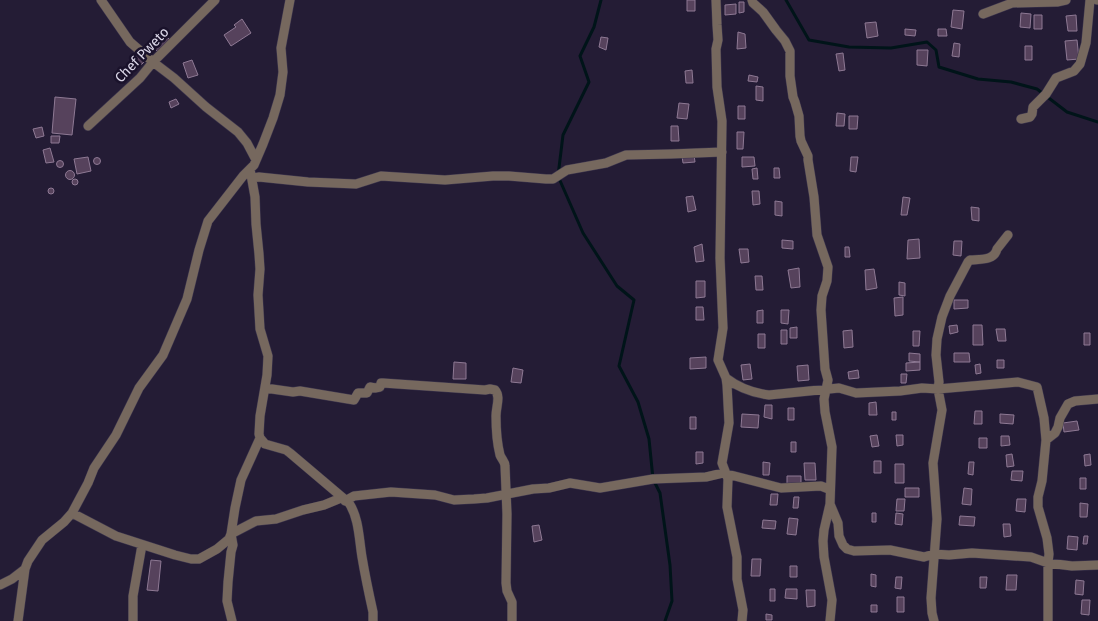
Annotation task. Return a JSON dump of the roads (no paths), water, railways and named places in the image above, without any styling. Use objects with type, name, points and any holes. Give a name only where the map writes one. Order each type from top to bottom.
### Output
[{"type":"street","points":[[101,0],[130,42],[238,132],[247,143],[256,160]]},
{"type":"street","name":"Chef Pweto","points":[[88,126],[140,78],[153,62],[215,0]]},
{"type":"street","points":[[72,513],[116,536],[191,559],[199,559],[229,540],[241,480],[260,438],[259,428],[268,356],[260,329],[258,295],[260,269],[251,174],[280,95],[283,72],[282,48],[290,0]]},
{"type":"street","points":[[716,0],[718,40],[716,49],[717,87],[722,120],[720,258],[723,328],[718,360],[726,378],[729,422],[722,463],[727,473],[729,486],[727,506],[737,558],[737,579],[743,610],[742,621]]},
{"type":"street","points":[[752,0],[785,41],[790,51],[792,97],[800,116],[801,141],[808,156],[817,235],[828,267],[827,282],[820,310],[825,369],[828,380],[825,390],[824,412],[832,447],[830,504],[823,541],[832,600],[830,621]]},
{"type":"street","points":[[983,14],[1009,1],[1058,2],[1066,0]]},
{"type":"street","points":[[1021,119],[1030,117],[1033,107],[1043,98],[1056,78],[1074,71],[1078,67],[1082,60],[1086,43],[1090,0]]},
{"type":"street","points":[[18,621],[25,569],[28,561],[42,540],[72,513],[94,468],[116,435],[140,388],[163,355],[187,299],[208,221],[243,176],[251,174],[260,177],[308,182],[356,184],[381,176],[445,180],[493,176],[553,179],[567,170],[606,163],[626,154],[722,152]]},
{"type":"street","points":[[934,621],[931,598],[937,519],[934,462],[942,410],[938,390],[937,339],[942,317],[950,296],[968,262],[994,256],[1008,235]]},
{"type":"street","points":[[726,378],[738,387],[769,395],[839,388],[856,393],[922,388],[938,390],[1018,382],[1037,387],[1044,418],[1046,440],[1038,502],[1049,554],[1048,621]]},
{"type":"street","points":[[265,388],[293,392],[300,391],[354,400],[358,393],[367,393],[370,387],[378,388],[381,383],[495,390],[498,394],[497,434],[501,457],[505,462],[507,514],[506,583],[512,602],[512,621]]},
{"type":"street","points":[[1046,440],[1055,433],[1060,418],[1068,404],[1098,399]]},
{"type":"street","points":[[260,438],[265,444],[290,453],[314,472],[352,508],[373,612],[373,621]]},
{"type":"street","points":[[231,534],[256,522],[276,519],[354,496],[391,492],[435,495],[454,500],[487,498],[570,483],[605,488],[653,479],[695,478],[723,473],[781,488],[821,486],[830,490]]},
{"type":"street","points":[[830,504],[838,523],[839,536],[843,544],[847,549],[857,552],[890,550],[924,557],[934,554],[972,553],[1020,556],[1048,563],[1072,566],[1098,564]]},
{"type":"street","points":[[231,534],[233,548],[231,552],[227,601],[232,621]]},
{"type":"street","points":[[133,621],[133,596],[142,544]]},
{"type":"street","points":[[0,585],[25,569]]},
{"type":"waterway","points":[[601,0],[594,27],[580,56],[589,82],[563,135],[558,176],[583,233],[617,286],[634,300],[619,366],[638,402],[649,439],[653,479],[660,493],[670,565],[672,601],[665,621]]},
{"type":"waterway","points":[[786,0],[809,40],[849,47],[891,48],[927,42],[936,50],[939,67],[978,79],[1011,82],[1037,89],[1067,112],[1098,122]]}]
